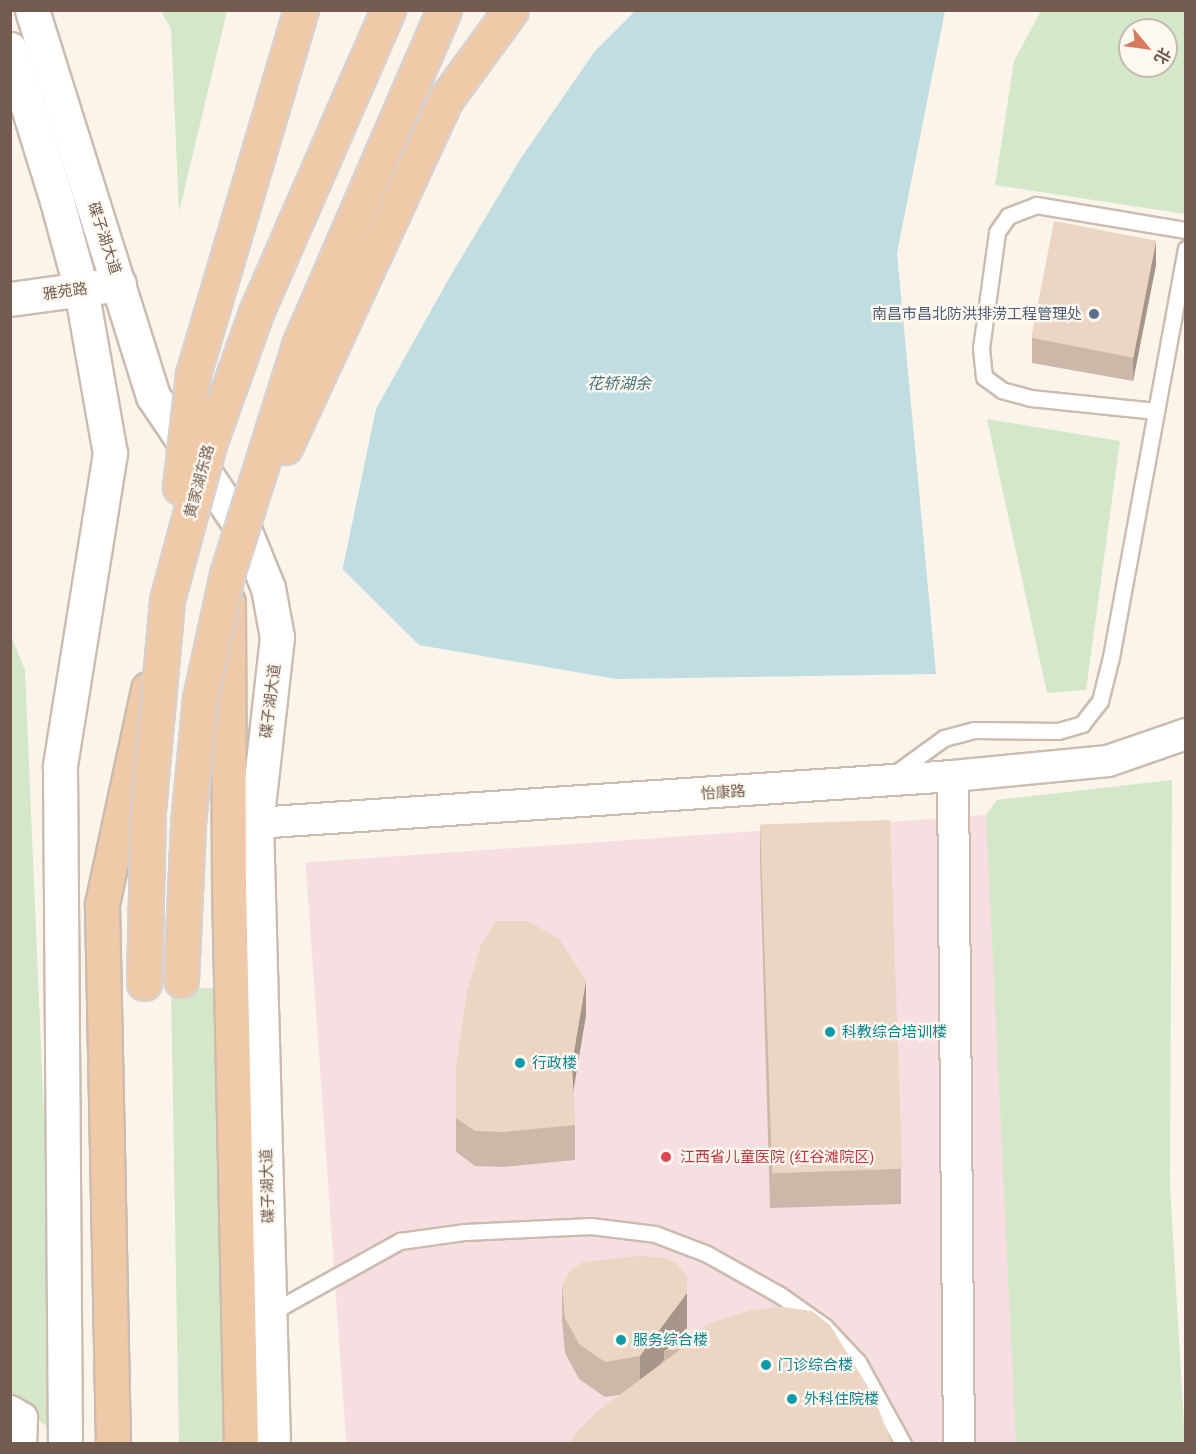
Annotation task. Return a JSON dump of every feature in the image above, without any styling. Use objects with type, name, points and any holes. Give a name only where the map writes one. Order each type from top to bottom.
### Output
[{"type":"highway","points":[[113,1443],[102,904],[167,600],[193,374],[301,10]]},
{"type":"highway","name":"黄家湖东路","points":[[227,574],[200,698],[188,823],[181,980],[144,983],[148,810],[167,600],[208,444],[256,310],[388,10]]},
{"type":"highway","points":[[241,1443],[229,898],[227,574],[299,345],[444,10]]},
{"type":"highway","points":[[227,574],[446,99],[511,10]]},
{"type":"main road","name":"碟子湖大道","points":[[32,10],[153,396],[246,534],[268,588],[278,637],[256,823],[273,1443]]},
{"type":"main road","points":[[10,50],[60,209],[81,289],[110,453],[60,766],[65,1443]]},
{"type":"main road","name":"雅苑路","points":[[10,299],[119,284]]},
{"type":"street","name":"怡康路","points":[[256,823],[953,776],[1108,761],[1185,734]]},
{"type":"street","points":[[953,776],[959,1443]]},
{"type":"street","points":[[10,1411],[22,1418],[21,1443]]},
{"type":"lane","points":[[1156,411],[1031,398],[1002,390],[984,376],[981,348],[997,232],[1008,216],[1036,205],[1185,230]]},
{"type":"lane","points":[[885,781],[944,738],[974,730],[1058,731],[1082,724],[1100,701],[1111,657],[1185,249]]},
{"type":"lane","points":[[270,1313],[400,1241],[465,1232],[591,1226],[655,1234],[707,1254],[780,1295],[824,1326],[858,1362],[903,1443]]},
{"type":"shaded area","name":"江西省儿童医院 (红谷滩院区)","points":[[986,815],[1030,1443],[346,1444],[306,863]]},
{"type":"green space","points":[[161,11],[227,11],[179,212],[171,29]]},
{"type":"green space","points":[[1041,11],[1185,11],[1185,214],[995,185],[1014,61]]},
{"type":"green space","points":[[987,419],[1120,441],[1086,690],[1047,693]]},
{"type":"green space","points":[[11,636],[25,670],[49,1237],[47,1426],[11,1405]]},
{"type":"green space","points":[[1172,780],[1170,1185],[1185,1443],[1016,1443],[986,815],[997,800]]},
{"type":"green space","points":[[220,988],[228,1443],[179,1444],[171,989]]},
{"type":"water","name":"花轿湖余","points":[[391,11],[945,11],[897,253],[936,674],[616,679],[419,645],[299,526]]},
{"type":"pier","points":[[388,10],[635,11],[595,51],[521,158],[448,280],[376,409],[342,572],[296,526]]},
{"type":"building","name":"南昌市昌北防洪排涝工程管理处","points":[[1054,221],[1156,241],[1133,358],[1031,338]]},
{"type":"building","name":"科教综合培训楼","points":[[890,820],[902,1169],[772,1173],[760,825]]},
{"type":"building","name":"行政楼","points":[[496,921],[528,921],[559,939],[586,980],[572,1064],[575,1125],[504,1132],[475,1131],[456,1118],[456,1067],[467,992],[481,945]]},
{"type":"building","points":[[640,1256],[666,1258],[677,1264],[687,1276],[687,1293],[640,1356],[605,1362],[579,1344],[565,1318],[562,1285],[570,1271],[583,1262]]},
{"type":"building","name":"门诊综合楼","points":[[783,1307],[812,1311],[830,1325],[873,1395],[892,1443],[569,1443],[598,1411],[681,1349],[664,1351],[711,1323],[751,1310]]},
{"type":"place","name":"南昌市昌北防洪排涝工程管理处","points":[[1094,314]]},
{"type":"place","name":"科教综合培训楼","points":[[830,1032]]},
{"type":"place","name":"行政楼","points":[[520,1063]]},
{"type":"place","name":"江西省儿童医院 (红谷滩院区)","points":[[666,1157]]},
{"type":"place","name":"服务综合楼","points":[[621,1340]]},
{"type":"place","name":"门诊综合楼","points":[[766,1365]]},
{"type":"place","name":"外科住院楼","points":[[792,1399]]}]
